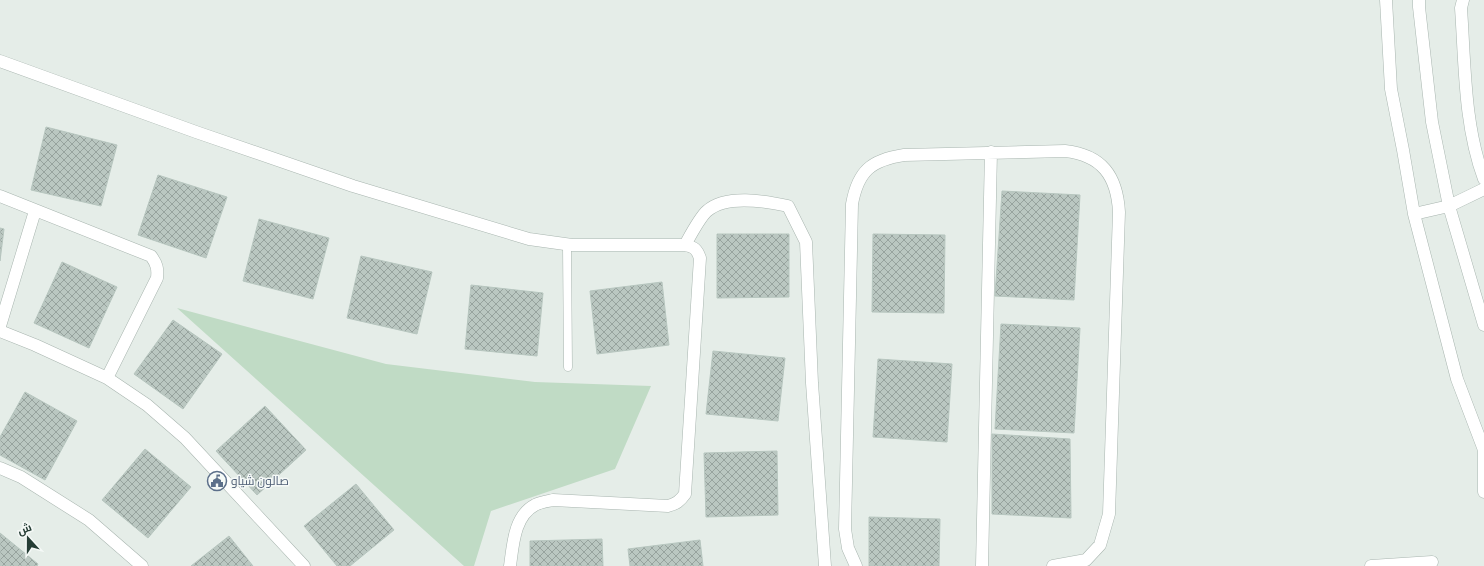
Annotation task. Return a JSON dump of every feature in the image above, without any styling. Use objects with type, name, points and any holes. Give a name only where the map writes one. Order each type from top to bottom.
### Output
[{"type":"street","points":[[1386,0],[1391,89],[1404,150],[1414,214],[1457,379],[1484,450],[1484,492]]},
{"type":"street","points":[[1419,0],[1432,122],[1449,206],[1484,325]]},
{"type":"street","points":[[1463,0],[1461,8],[1468,107],[1477,159],[1484,179]]},
{"type":"street","points":[[0,61],[196,132],[353,186],[529,239],[567,245],[686,245],[694,247],[700,258],[685,494],[681,500],[668,506],[553,500],[535,504],[523,514],[516,529],[510,566]]},
{"type":"street","points":[[856,566],[848,548],[845,529],[852,204],[855,189],[862,175],[874,164],[888,157],[904,155],[1065,151],[1078,152],[1090,157],[1100,164],[1115,185],[1118,198],[1119,220],[1110,514],[1100,545],[1086,560],[1052,566]]},
{"type":"street","points":[[982,566],[991,152]]},
{"type":"street","points":[[1414,214],[1449,206],[1484,188]]},
{"type":"street","points":[[0,196],[151,256],[156,263],[158,270],[157,278],[107,378]]},
{"type":"street","points":[[686,245],[707,211],[725,202],[760,200],[788,206],[806,242],[812,383],[825,566]]},
{"type":"street","points":[[0,326],[35,211]]},
{"type":"street","points":[[0,331],[35,345],[107,378],[147,405],[185,438],[304,566]]},
{"type":"street","points":[[0,468],[21,477],[89,520],[142,566]]},
{"type":"street","points":[[1371,566],[1432,562]]},
{"type":"lane","points":[[567,245],[568,367]]},
{"type":"green space","points":[[177,308],[386,364],[535,382],[651,386],[615,469],[491,511],[474,566],[464,566]]},
{"type":"building","points":[[46,127],[117,145],[101,206],[31,190]]},
{"type":"building","points":[[158,175],[227,197],[206,258],[138,235]]},
{"type":"building","points":[[1002,191],[1080,195],[1074,300],[995,296]]},
{"type":"building","points":[[259,219],[329,238],[313,299],[243,281]]},
{"type":"building","points":[[0,228],[4,229],[0,261]]},
{"type":"building","points":[[717,234],[789,234],[789,297],[717,298]]},
{"type":"building","points":[[873,234],[945,235],[944,313],[872,312]]},
{"type":"building","points":[[361,256],[432,272],[417,334],[347,318]]},
{"type":"building","points":[[62,262],[117,287],[89,348],[34,323]]},
{"type":"building","points":[[662,282],[669,345],[597,354],[590,291]]},
{"type":"building","points":[[471,285],[543,293],[537,356],[465,349]]},
{"type":"building","points":[[173,320],[222,354],[183,409],[134,374]]},
{"type":"building","points":[[1001,324],[1080,328],[1074,433],[995,429]]},
{"type":"building","points":[[713,351],[785,358],[778,421],[706,414]]},
{"type":"building","points":[[878,359],[952,364],[947,442],[873,437]]},
{"type":"building","points":[[25,392],[77,421],[45,480],[0,455],[0,437]]},
{"type":"building","points":[[265,406],[306,450],[257,495],[216,451]]},
{"type":"building","points":[[992,434],[1070,439],[1071,518],[992,514]]},
{"type":"building","points":[[145,449],[191,487],[148,538],[102,500]]},
{"type":"building","points":[[777,451],[778,515],[706,517],[704,453]]},
{"type":"building","points":[[356,484],[394,530],[350,566],[337,566],[304,526]]},
{"type":"building","points":[[869,517],[940,519],[939,566],[869,566]]},
{"type":"building","points":[[0,533],[38,564],[37,566],[0,566]]},
{"type":"building","points":[[229,536],[253,566],[191,566]]},
{"type":"building","points":[[602,539],[603,566],[530,566],[530,541]]},
{"type":"building","points":[[700,540],[703,566],[630,566],[628,549]]},
{"type":"place","name":"صالون شياو","points":[[217,481]]}]
